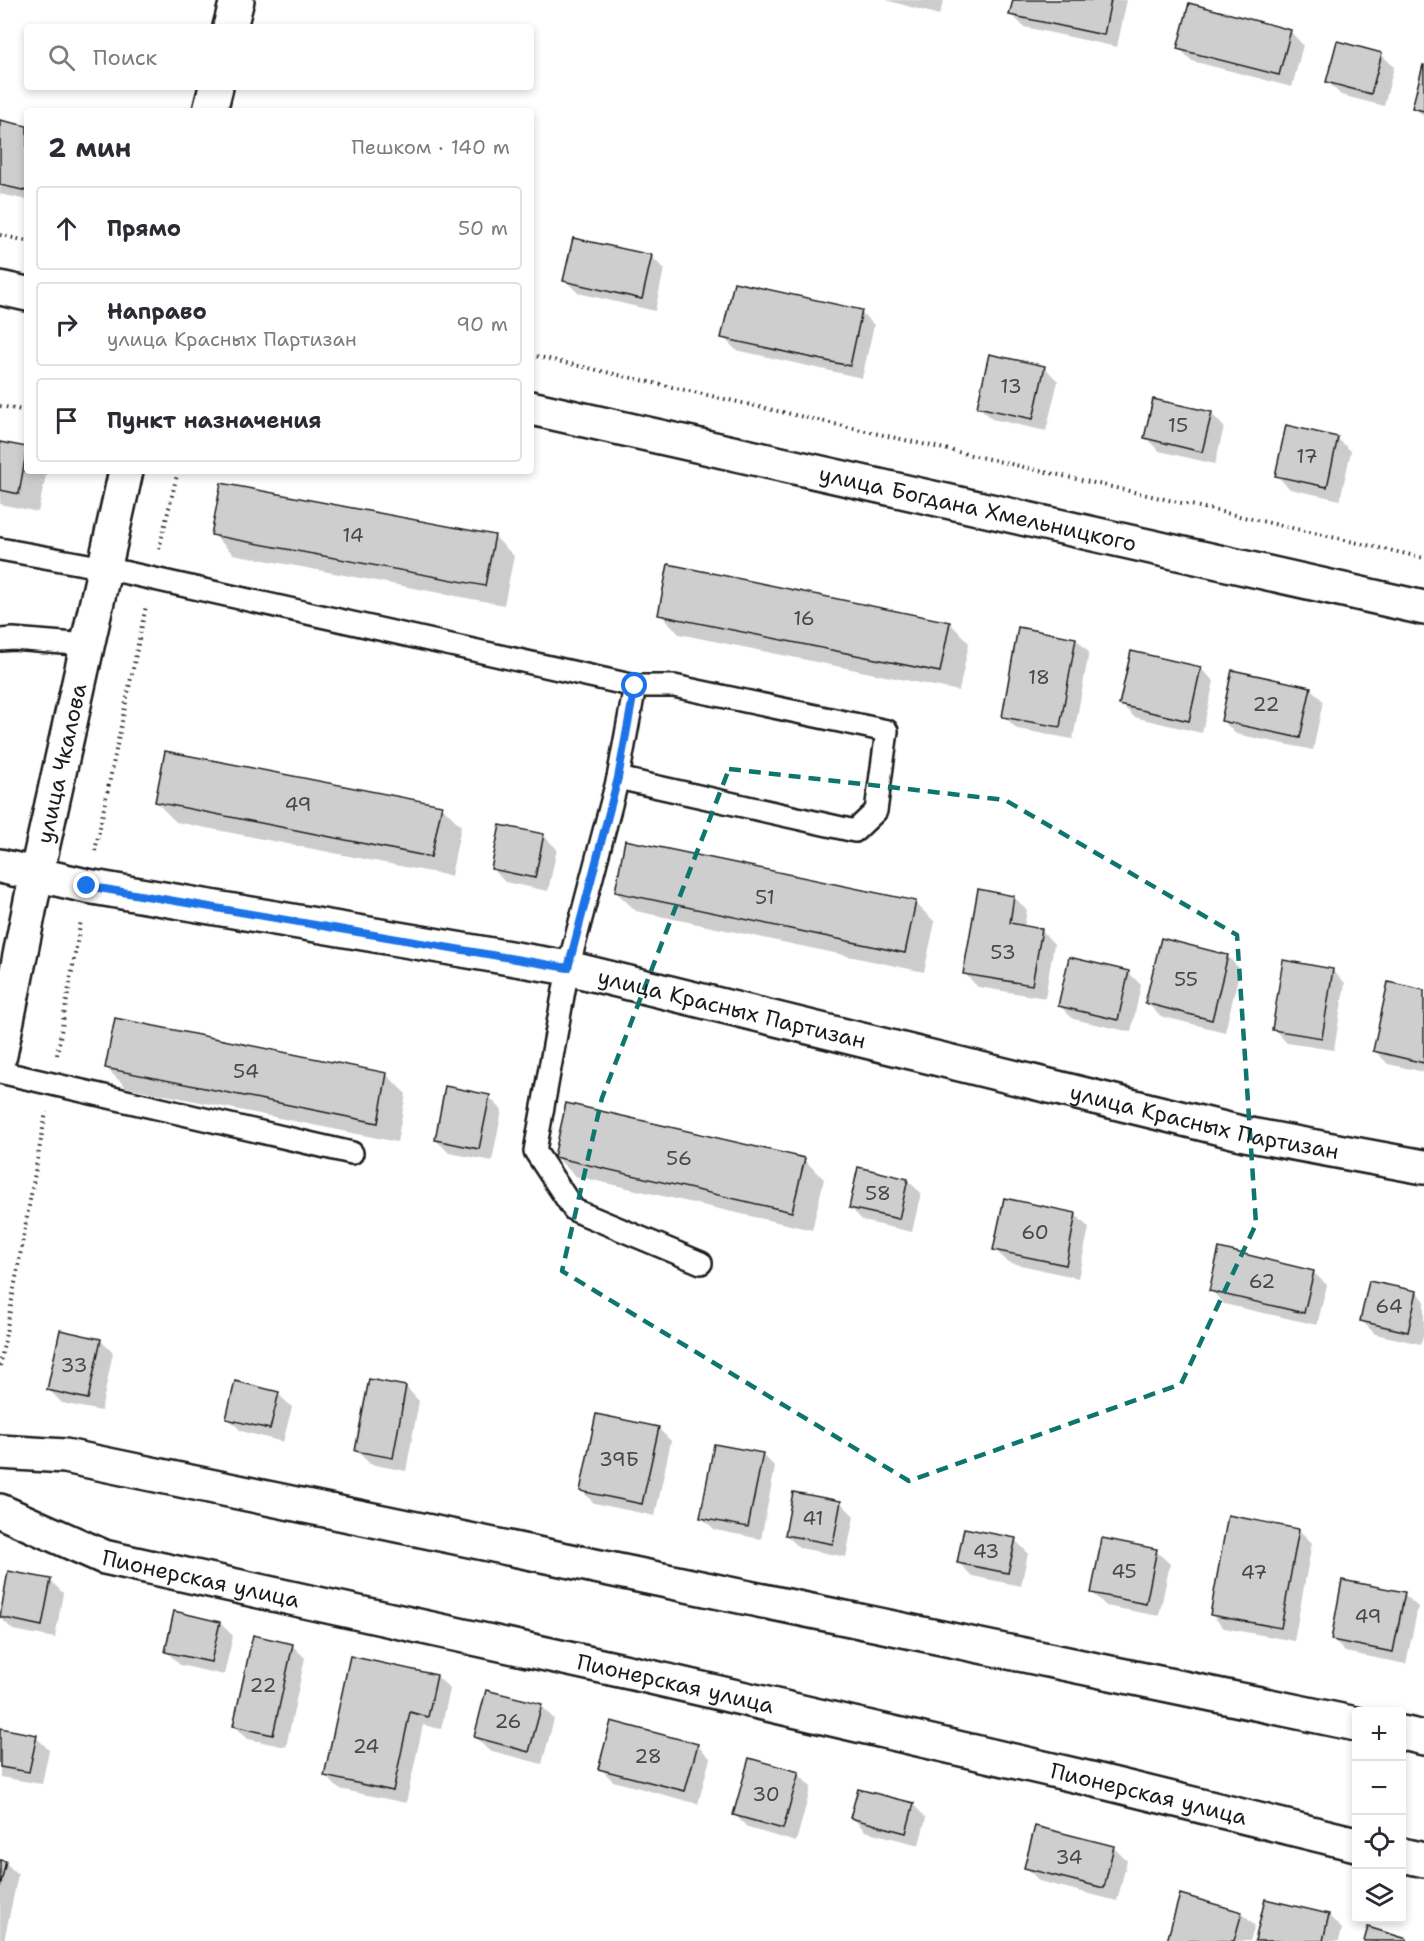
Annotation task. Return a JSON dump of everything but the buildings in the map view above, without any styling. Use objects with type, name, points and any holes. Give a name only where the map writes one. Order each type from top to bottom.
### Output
[{"type":"street","points":[[231,24],[237,0]]},
{"type":"street","points":[[211,108],[215,90]]},
{"type":"street","points":[[0,288],[24,293]]},
{"type":"street","name":"улица Богдана Хмельницкого","points":[[534,409],[1424,608]]},
{"type":"street","name":"улица Чкалова","points":[[0,1055],[36,876],[125,474]]},
{"type":"street","name":"улица Красных Партизан","points":[[0,866],[36,876],[568,968],[1245,1134],[1424,1167]]},
{"type":"street","points":[[0,1452],[65,1456],[1352,1723]]},
{"type":"street","name":"Пионерская улица","points":[[0,1511],[104,1557],[642,1675],[1091,1779],[1352,1843]]},
{"type":"street","points":[[1406,1734],[1424,1738]]},
{"type":"street","points":[[1406,1856],[1424,1860]]},
{"type":"lane","points":[[0,549],[105,568],[635,686],[674,686],[887,731],[876,811],[855,831],[618,778]]},
{"type":"lane","points":[[0,640],[88,645]]},
{"type":"lane","points":[[635,686],[618,778],[568,968],[535,1151],[574,1210],[701,1263]]},
{"type":"lane","points":[[0,1072],[352,1153]]},
{"type":"path","points":[[0,235],[24,240]]},
{"type":"path","points":[[534,356],[1424,558]]},
{"type":"path","points":[[0,406],[24,410]]},
{"type":"highlighted area","points":[[729,769],[1005,800],[1237,935],[1256,1224],[1181,1384],[909,1481],[562,1271],[602,1098]]},
{"type":"route","points":[[87,886],[568,968],[618,778],[635,686]]}]
